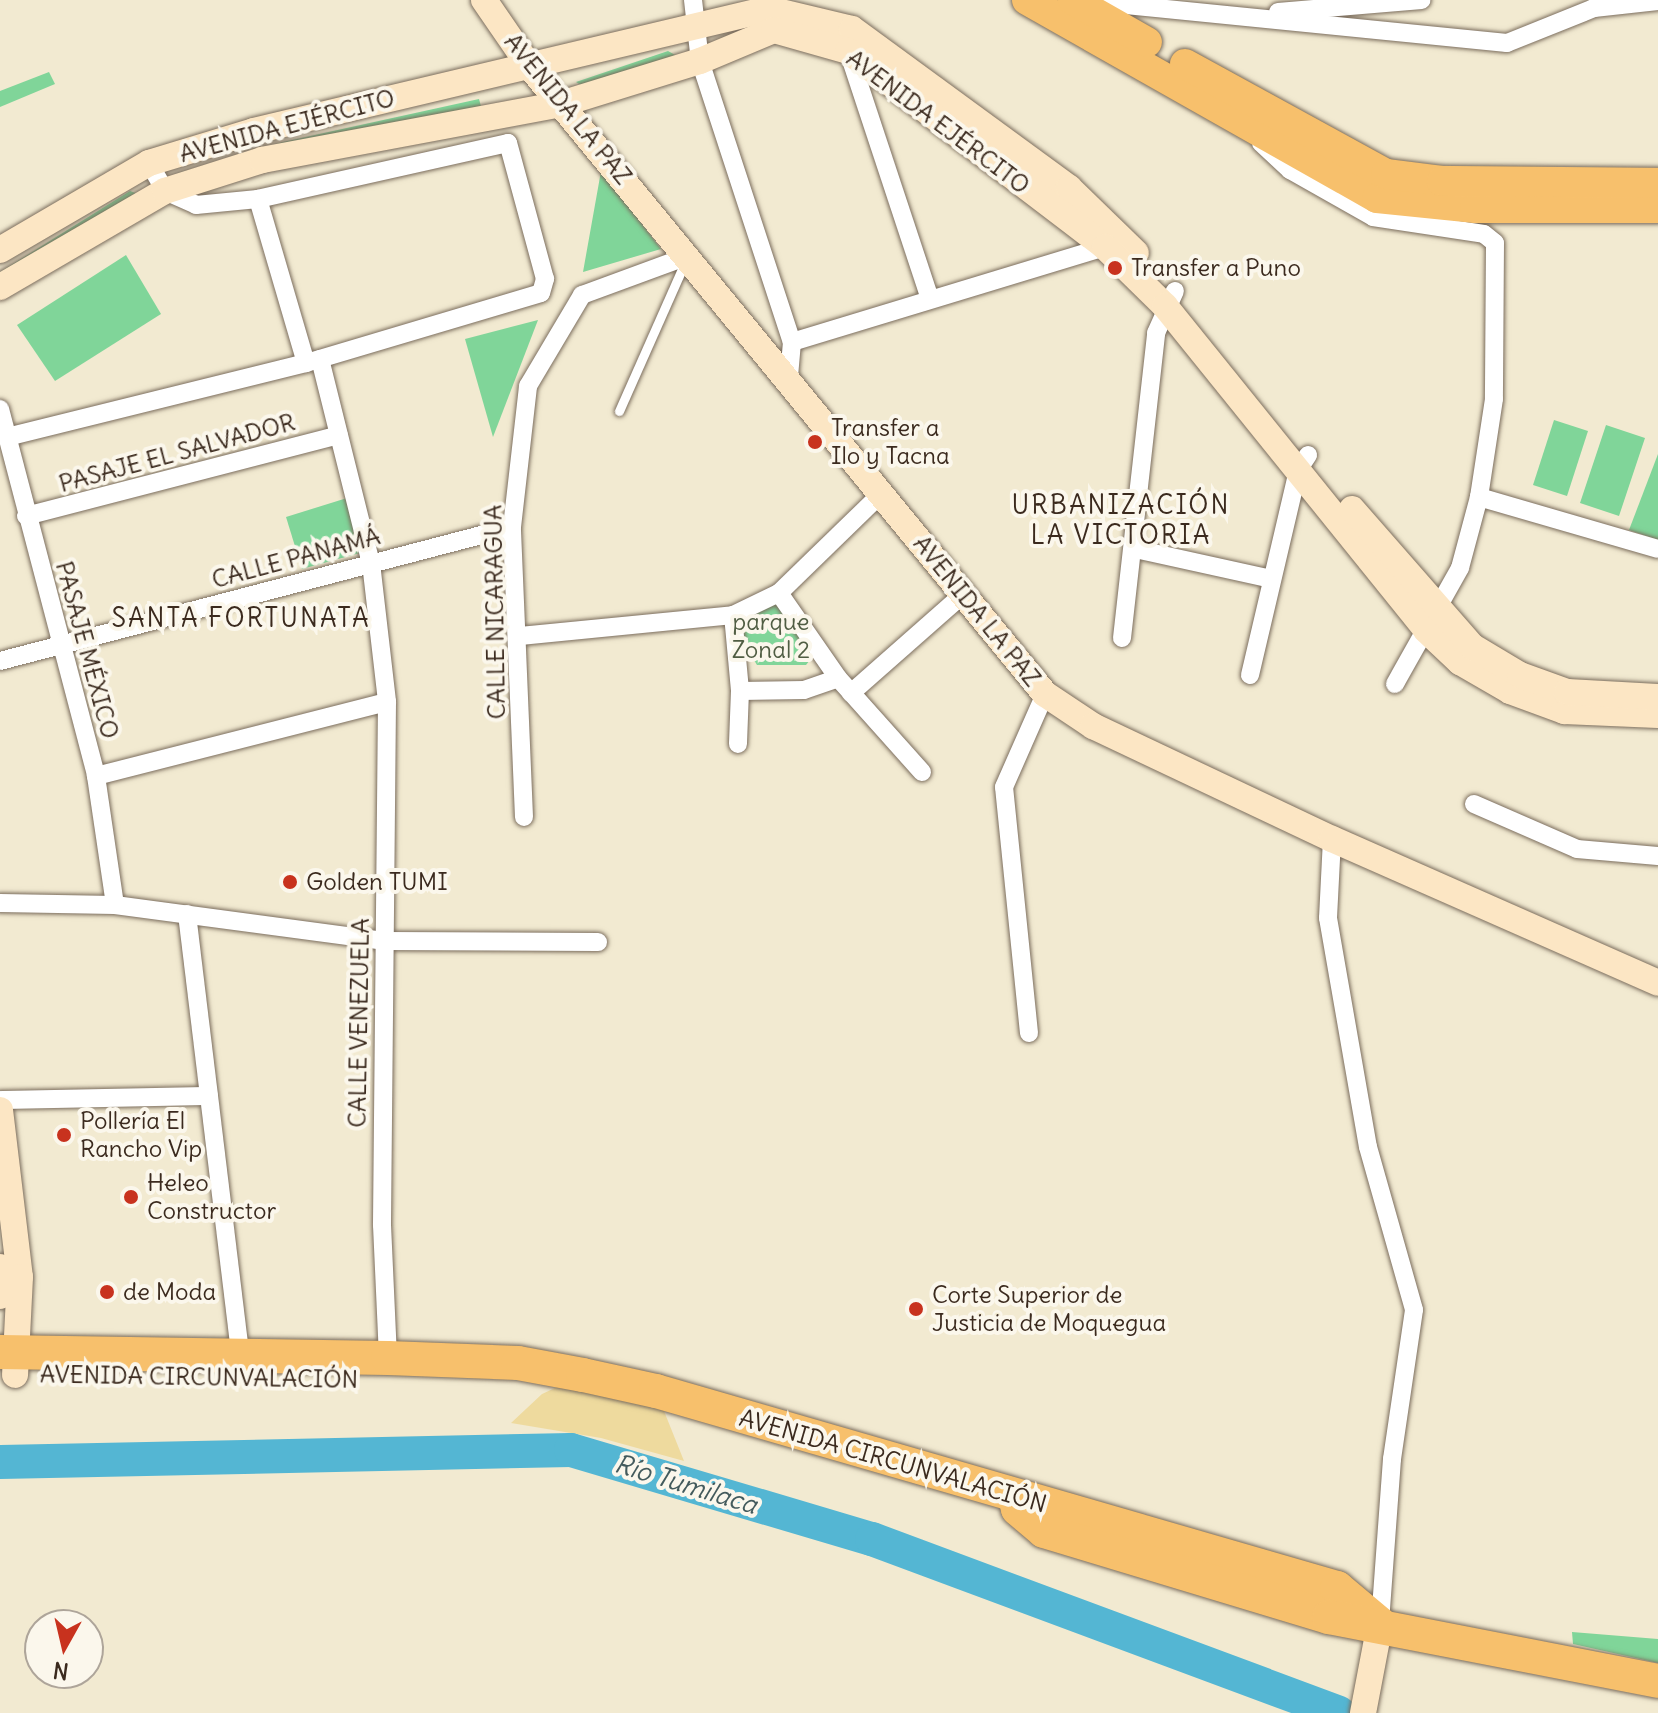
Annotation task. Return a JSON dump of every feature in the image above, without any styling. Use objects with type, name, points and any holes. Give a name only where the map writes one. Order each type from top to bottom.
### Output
[{"type":"highway","name":"AVENIDA CIRCUNVALACIÓN","points":[[8,1363],[240,1355],[518,1363],[656,1391],[1337,1588],[1380,1624]]},
{"type":"highway","name":"AVENIDA CIRCUNVALACIÓN","points":[[8,1363],[368,1380],[388,1358]]},
{"type":"highway","name":"AVENIDA CIRCUNVALACIÓN","points":[[1015,1497],[1018,1509],[1044,1531],[1329,1617],[1380,1624],[1658,1681]]},
{"type":"main road","name":"AVENIDA LA PAZ","points":[[484,0],[530,67],[789,376],[962,595],[1045,694],[1093,726],[1332,839],[1658,983]]},
{"type":"main road","points":[[1027,0],[1072,5],[1386,174],[1442,181],[1658,183]]},
{"type":"main road","points":[[1072,5],[1229,114],[1377,198],[1475,208],[1658,208]]},
{"type":"main road","name":"AVENIDA EJÉRCITO","points":[[0,250],[149,163],[254,131],[530,67],[696,12],[769,13],[850,40],[1069,188],[1170,298],[1432,622],[1520,675],[1589,706],[1658,715]]},
{"type":"main road","name":"AVENIDA EJÉRCITO","points":[[0,287],[165,191],[262,160],[561,104],[700,61],[769,13]]},
{"type":"main road","name":"AVENIDA EJÉRCITO","points":[[850,40],[1170,298]]},
{"type":"main road","name":"AVENIDA EJÉRCITO","points":[[1589,706],[1658,697]]},
{"type":"main road","points":[[0,1110],[20,1277],[8,1363]]},
{"type":"main road","points":[[0,1267],[0,1296]]},
{"type":"main road","points":[[1363,1713],[1380,1624]]},
{"type":"street","points":[[1072,5],[1221,8],[1421,0]]},
{"type":"street","points":[[1221,8],[1507,43],[1594,8],[1658,1]]},
{"type":"street","points":[[696,12],[700,61],[792,342],[789,376]]},
{"type":"street","points":[[850,40],[930,299]]},
{"type":"street","points":[[1229,114],[1290,170],[1373,217],[1484,234],[1495,243],[1494,399],[1479,497],[1460,568],[1395,684]]},
{"type":"street","points":[[7,437],[313,361],[541,293],[545,279],[508,143],[258,199],[196,205],[165,191],[149,163]]},
{"type":"street","name":"CALLE VENEZUELA","points":[[258,199],[339,435],[371,563],[387,702],[382,1225],[388,1358]]},
{"type":"street","points":[[792,342],[1105,247]]},
{"type":"street","name":"CALLE NICARAGUA","points":[[524,817],[520,636],[512,527],[528,386],[582,295],[688,256]]},
{"type":"street","points":[[1122,638],[1135,549],[1156,333],[1170,298]]},
{"type":"street","name":"PASAJE MÉXICO","points":[[0,409],[96,776],[115,905]]},
{"type":"street","name":"PASAJE EL SALVADOR","points":[[26,516],[339,435]]},
{"type":"street","points":[[1250,675],[1271,579],[1303,463]]},
{"type":"street","points":[[520,636],[733,615],[779,593],[882,493]]},
{"type":"street","points":[[1479,497],[1658,549]]},
{"type":"street","name":"CALLE PANAMÁ","points":[[0,661],[512,527]]},
{"type":"street","points":[[1135,549],[1271,579]]},
{"type":"street","points":[[779,593],[838,678],[922,772]]},
{"type":"street","points":[[851,693],[962,595]]},
{"type":"street","points":[[733,615],[740,691],[738,744]]},
{"type":"street","points":[[740,691],[804,690],[838,678]]},
{"type":"street","points":[[1029,1033],[1004,787],[1045,694]]},
{"type":"street","points":[[96,776],[387,702]]},
{"type":"street","points":[[1474,804],[1577,849],[1658,856]]},
{"type":"street","points":[[1332,839],[1328,918],[1368,1147],[1414,1310],[1392,1459],[1380,1624]]},
{"type":"street","points":[[0,903],[115,905],[384,941],[598,942]]},
{"type":"street","points":[[187,914],[240,1355]]},
{"type":"street","points":[[0,1100],[209,1096]]},
{"type":"lane","points":[[619,411],[688,256]]},
{"type":"green space","points":[[668,51],[677,56],[584,87],[576,82]]},
{"type":"green space","points":[[49,72],[55,84],[0,107],[0,91]]},
{"type":"green space","points":[[479,99],[482,110],[175,174],[283,142]]},
{"type":"green space","points":[[601,171],[661,249],[583,272],[598,188]]},
{"type":"green space","points":[[130,191],[141,195],[0,284],[0,272]]},
{"type":"green space","points":[[126,255],[161,314],[55,381],[17,325]]},
{"type":"green space","points":[[538,320],[493,437],[465,339]]},
{"type":"green space","points":[[1554,420],[1588,431],[1567,496],[1533,485]]},
{"type":"green space","points":[[1606,425],[1645,438],[1619,516],[1580,503]]},
{"type":"green space","points":[[1658,454],[1658,540],[1629,530]]},
{"type":"green space","points":[[347,498],[360,553],[302,569],[286,517]]},
{"type":"green space","name":"parque Zonal 2","points":[[771,599],[818,650],[806,665],[757,665],[743,642],[741,614]]},
{"type":"green space","points":[[1572,1632],[1658,1639],[1658,1663],[1573,1644]]},
{"type":"sand","points":[[583,1375],[656,1391],[684,1461],[601,1438],[511,1423],[542,1394]]},
{"type":"waterway","name":"Río Tumilaca","points":[[0,1462],[571,1450],[872,1539],[1339,1713]]},
{"type":"place","name":"Transfer a Puno","points":[[1115,268]]},
{"type":"place","name":"Transfer a Ilo y Tacna","points":[[815,442]]},
{"type":"place","name":"Golden TUMI","points":[[290,882]]},
{"type":"place","name":"Pollería El Rancho Vip","points":[[64,1135]]},
{"type":"place","name":"Heleo Constructor","points":[[131,1197]]},
{"type":"place","name":"de Moda","points":[[107,1292]]},
{"type":"place","name":"Corte Superior de Justicia de Moquegua","points":[[916,1309]]},
{"type":"district","name":"URBANIZACIÓN LA VICTORIA","points":[[1121,520]]},
{"type":"district","name":"SANTA FORTUNATA","points":[[241,618]]}]
